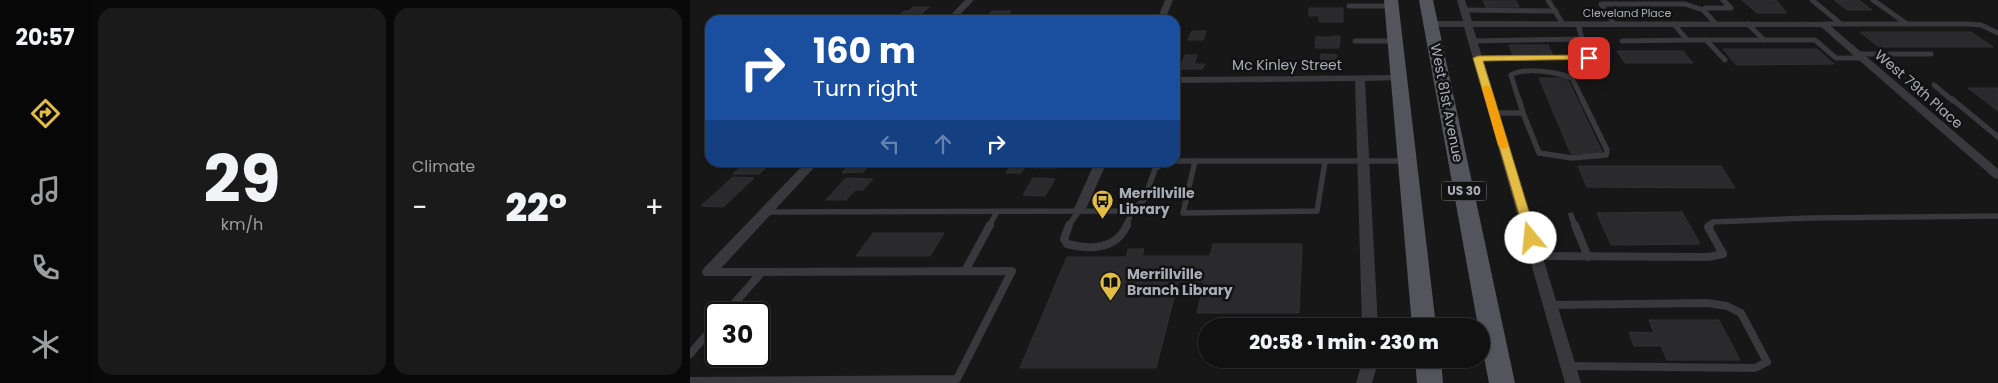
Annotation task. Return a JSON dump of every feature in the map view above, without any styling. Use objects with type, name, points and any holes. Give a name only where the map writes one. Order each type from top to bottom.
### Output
[{"type":"main road","name":"West 81st Avenue","points":[[1426,0],[1502,383]]},
{"type":"main road","points":[[1392,3],[1423,318]]},
{"type":"main road","points":[[1429,368],[1430,383]]},
{"type":"street","points":[[955,15],[970,0]]},
{"type":"street","points":[[1163,15],[1170,0]]},
{"type":"street","points":[[1463,5],[1573,383]]},
{"type":"street","name":"Cleveland Place","points":[[1431,24],[1823,24]]},
{"type":"street","name":"West 79th Place","points":[[1823,24],[1998,175]]},
{"type":"street","name":"Mc Kinley Street","points":[[1180,80],[1399,78]]},
{"type":"street","points":[[1360,79],[1370,318]]},
{"type":"street","points":[[709,272],[808,167]]},
{"type":"street","points":[[1079,212],[1099,167]]},
{"type":"street","points":[[1364,383],[1368,368]]},
{"type":"lane","points":[[1548,0],[1563,24]]},
{"type":"lane","points":[[1703,10],[1705,8],[1731,8],[1723,0]]},
{"type":"lane","points":[[1812,0],[1841,24]]},
{"type":"lane","points":[[1873,0],[1907,24]]},
{"type":"lane","points":[[1599,2],[1676,2],[1703,10],[1716,24]]},
{"type":"lane","points":[[1599,2],[1614,24]]},
{"type":"lane","points":[[1349,6],[1392,3]]},
{"type":"lane","points":[[1463,5],[1556,11]]},
{"type":"lane","points":[[1478,58],[1589,58],[1591,55],[1582,39],[1578,24]]},
{"type":"lane","points":[[1674,24],[1687,40]]},
{"type":"lane","points":[[1748,24],[1764,40]]},
{"type":"lane","points":[[1823,24],[1968,24],[1981,25],[1998,33]]},
{"type":"lane","points":[[1473,41],[1582,39]]},
{"type":"lane","points":[[1706,40],[1725,60]]},
{"type":"lane","points":[[1622,41],[1814,40],[1836,58],[1931,54]]},
{"type":"lane","points":[[1355,41],[1396,41]]},
{"type":"lane","points":[[1516,72],[1558,72],[1566,74],[1572,78],[1607,150],[1606,156],[1587,158],[1554,157],[1539,153],[1523,113],[1511,74],[1516,72]]},
{"type":"lane","points":[[1934,85],[1998,137]]},
{"type":"lane","points":[[1493,113],[1523,113]]},
{"type":"lane","points":[[1180,161],[1408,161]]},
{"type":"lane","points":[[1196,161],[1183,213],[1317,211],[1325,162]]},
{"type":"lane","points":[[1079,212],[1066,229],[1064,239],[1066,244],[1072,246],[1110,244],[1120,237],[1132,211],[1144,200],[1155,169],[1158,167]]},
{"type":"lane","points":[[766,212],[1132,211]]},
{"type":"lane","points":[[965,271],[998,212]]},
{"type":"lane","points":[[1571,215],[1588,256]]},
{"type":"lane","points":[[1536,256],[1708,257],[1723,254],[1708,227],[1713,222],[1811,218],[1998,216]]},
{"type":"lane","points":[[690,381],[957,379],[1012,271],[709,272]]},
{"type":"lane","points":[[736,302],[762,272]]},
{"type":"lane","points":[[1551,305],[1707,303],[1727,306],[1741,313],[1767,362],[1755,368],[1568,366]]},
{"type":"lane","points":[[690,354],[705,337]]},
{"type":"building","points":[[1742,0],[1776,0],[1787,13],[1757,13]]},
{"type":"building","points":[[1834,0],[1859,0],[1872,10],[1847,10]]},
{"type":"building","points":[[1483,1],[1516,1],[1519,7],[1486,7]]},
{"type":"building","points":[[913,7],[929,7],[920,15],[899,15],[904,11],[909,11]]},
{"type":"building","points":[[1309,8],[1343,8],[1343,22],[1319,22],[1319,16],[1309,16]]},
{"type":"building","points":[[992,11],[1011,11],[1009,14],[988,15]]},
{"type":"building","points":[[1192,31],[1206,31],[1203,40],[1188,40]]},
{"type":"building","points":[[1860,32],[1971,32],[1993,47],[1879,47]]},
{"type":"building","points":[[1340,36],[1339,48],[1315,48],[1316,37]]},
{"type":"building","points":[[1509,45],[1548,45],[1553,55],[1513,55]]},
{"type":"building","points":[[1723,49],[1817,49],[1834,64],[1736,65]]},
{"type":"building","points":[[1617,51],[1683,51],[1693,63],[1625,63]]},
{"type":"building","points":[[1321,54],[1337,55],[1338,67],[1320,67]]},
{"type":"building","points":[[1185,55],[1197,55],[1194,64],[1205,64],[1202,69],[1180,69]]},
{"type":"building","points":[[1539,78],[1567,78],[1603,154],[1571,154]]},
{"type":"building","points":[[1968,88],[1998,88],[1998,111]]},
{"type":"building","points":[[1578,166],[1721,166],[1735,188],[1587,187]]},
{"type":"building","points":[[741,167],[766,167],[759,174],[733,174]]},
{"type":"building","points":[[847,167],[867,167],[863,172],[842,173]]},
{"type":"building","points":[[1010,167],[1025,167],[1021,173],[1006,173]]},
{"type":"building","points":[[1034,167],[1058,167],[1058,168]]},
{"type":"building","points":[[733,177],[754,178],[723,207],[701,206]]},
{"type":"building","points":[[846,178],[873,179],[863,190],[855,190],[846,200],[826,200]]},
{"type":"building","points":[[1033,178],[1055,179],[1045,196],[1023,195]]},
{"type":"building","points":[[1682,212],[1700,244],[1611,245],[1597,213]]},
{"type":"building","points":[[873,233],[944,233],[930,256],[856,256]]},
{"type":"building","name":"Merrillville Branch Library","points":[[1213,244],[1302,244],[1299,313],[1197,313],[1204,282],[1178,282],[1156,368],[1020,368],[1067,257],[1126,257],[1128,249],[1144,249],[1142,256],[1210,256]]},
{"type":"building","points":[[1649,320],[1719,320],[1740,360],[1667,360],[1661,346],[1634,346],[1629,332],[1654,333]]},
{"type":"slow traffic","points":[[1486,88],[1503,145]]},
{"type":"place","name":"Merrillville Library","points":[[1103,220]]},
{"type":"place","name":"Merrillville Branch Library","points":[[1111,301]]},
{"type":"route","points":[[1531,238],[1478,58],[1589,58]]}]
